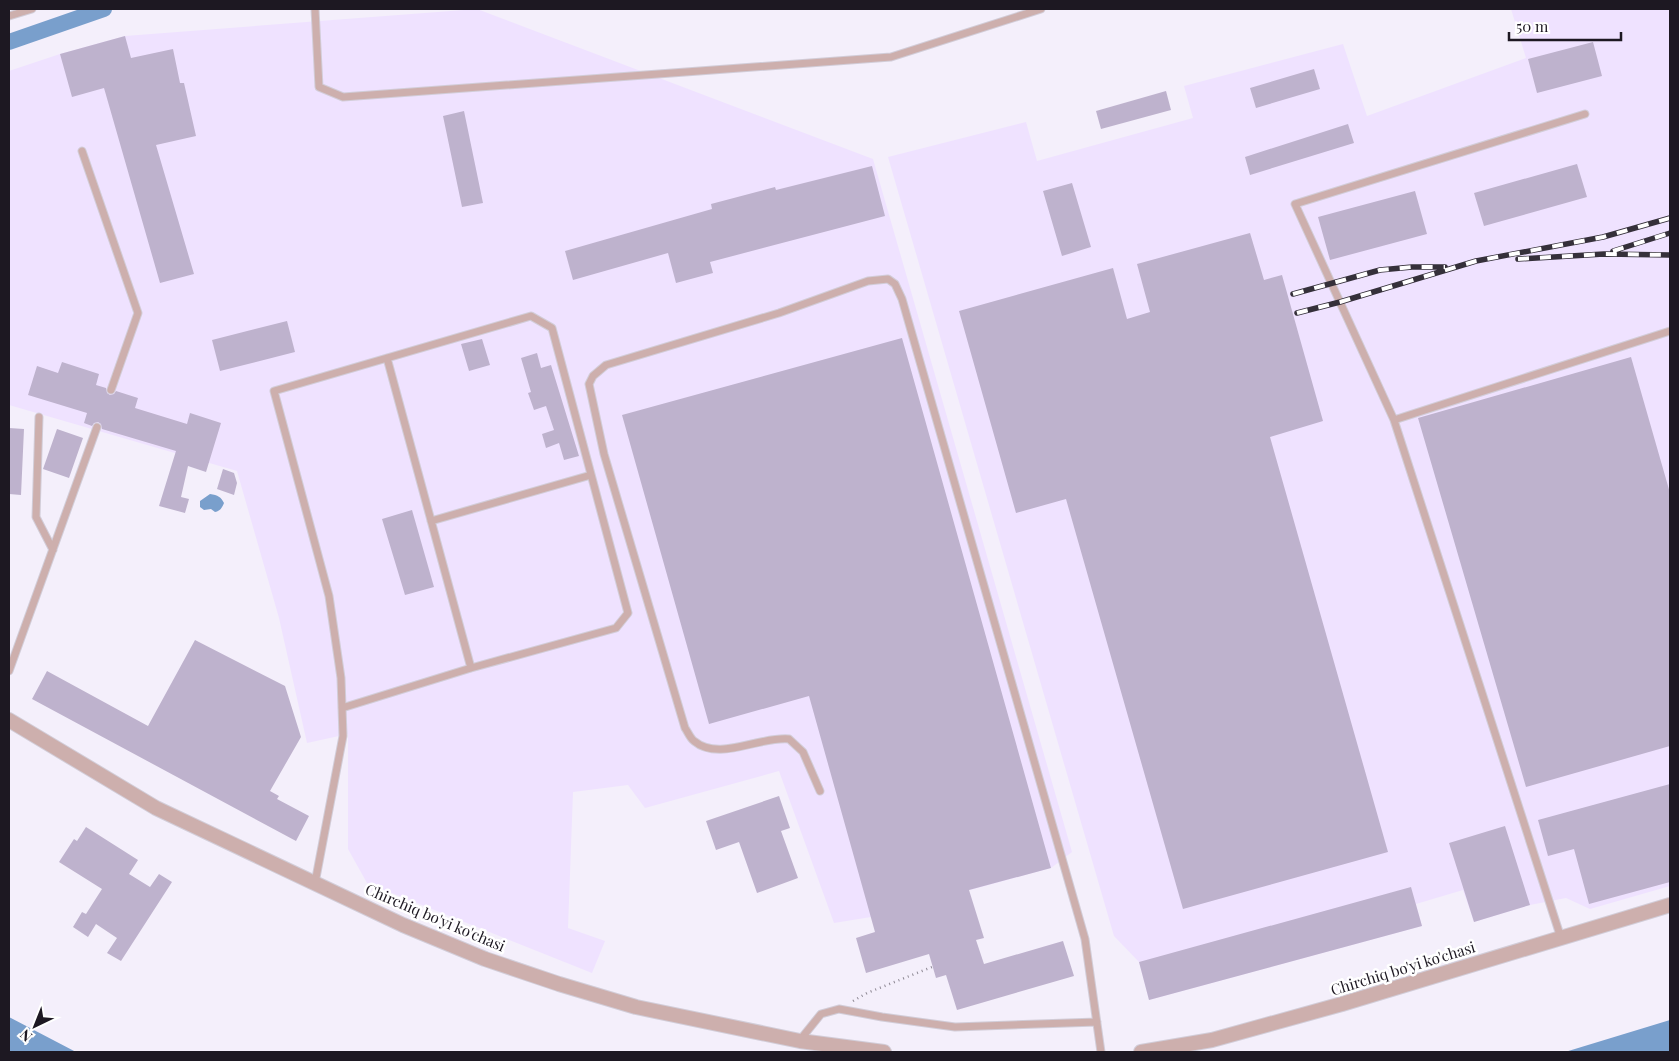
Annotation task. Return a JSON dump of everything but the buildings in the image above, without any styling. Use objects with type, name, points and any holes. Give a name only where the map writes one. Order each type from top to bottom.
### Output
[{"type":"street","name":"Chirchiq bo'yi ko'chasi","points":[[9,720],[156,808],[403,924],[485,958],[560,984],[636,1007],[800,1041],[884,1052]]},
{"type":"street","name":"Chirchiq bo'yi ko'chasi","points":[[1141,1052],[1221,1037],[1342,1004],[1670,905]]},
{"type":"lane","points":[[9,16],[32,9]]},
{"type":"lane","points":[[315,9],[319,87],[343,97],[890,57],[1041,9]]},
{"type":"lane","points":[[1561,938],[1394,420],[1295,204],[1585,114]]},
{"type":"lane","points":[[82,151],[138,313],[111,390]]},
{"type":"lane","points":[[820,791],[802,752],[788,739],[761,740],[717,751],[693,741],[685,728],[604,454],[589,384],[593,376],[606,365],[779,313],[868,281],[888,278],[896,284],[902,299],[1086,939],[1101,1052]]},
{"type":"lane","points":[[315,883],[342,736],[341,678],[329,596],[274,391],[531,316],[552,328],[628,613],[616,628],[471,668],[342,708]]},
{"type":"lane","points":[[1394,420],[1670,331]]},
{"type":"lane","points":[[387,358],[471,668]]},
{"type":"lane","points":[[39,417],[36,517],[53,550]]},
{"type":"lane","points":[[9,671],[97,427]]},
{"type":"lane","points":[[431,521],[591,475]]},
{"type":"lane","points":[[800,1041],[821,1014],[839,1009],[955,1027],[1097,1022]]},
{"type":"path","points":[[839,1009],[867,993],[932,967]]},
{"type":"shaded area","points":[[477,9],[873,159],[1072,852],[1051,868],[871,917],[834,923],[779,771],[645,808],[628,785],[573,792],[568,928],[605,941],[592,973],[367,883],[348,849],[348,734],[307,743],[279,618],[237,471],[9,405],[9,71],[60,54],[125,36]]},
{"type":"shaded area","points":[[1511,9],[1670,9],[1670,886],[1590,909],[1566,898],[1530,905],[1474,922],[1463,890],[1416,904],[1422,926],[1149,1000],[1139,962],[1114,936],[888,157],[1026,122],[1037,161],[1193,118],[1184,86],[1343,44],[1367,116],[1526,58]]},
{"type":"water","points":[[210,494],[219,497],[224,503],[217,512],[211,509],[204,510],[200,507],[200,501]]},
{"type":"water","points":[[9,1017],[76,1052],[9,1052]]},
{"type":"water","points":[[1670,1020],[1670,1052],[1565,1052]]},
{"type":"waterway","points":[[9,42],[104,9]]},
{"type":"railway","points":[[1297,313],[1476,261],[1603,237],[1670,218]]},
{"type":"railway","points":[[1613,251],[1670,233]]},
{"type":"railway","points":[[1518,259],[1604,254],[1670,255]]},
{"type":"railway","points":[[1293,294],[1380,270],[1412,267],[1445,267]]}]
